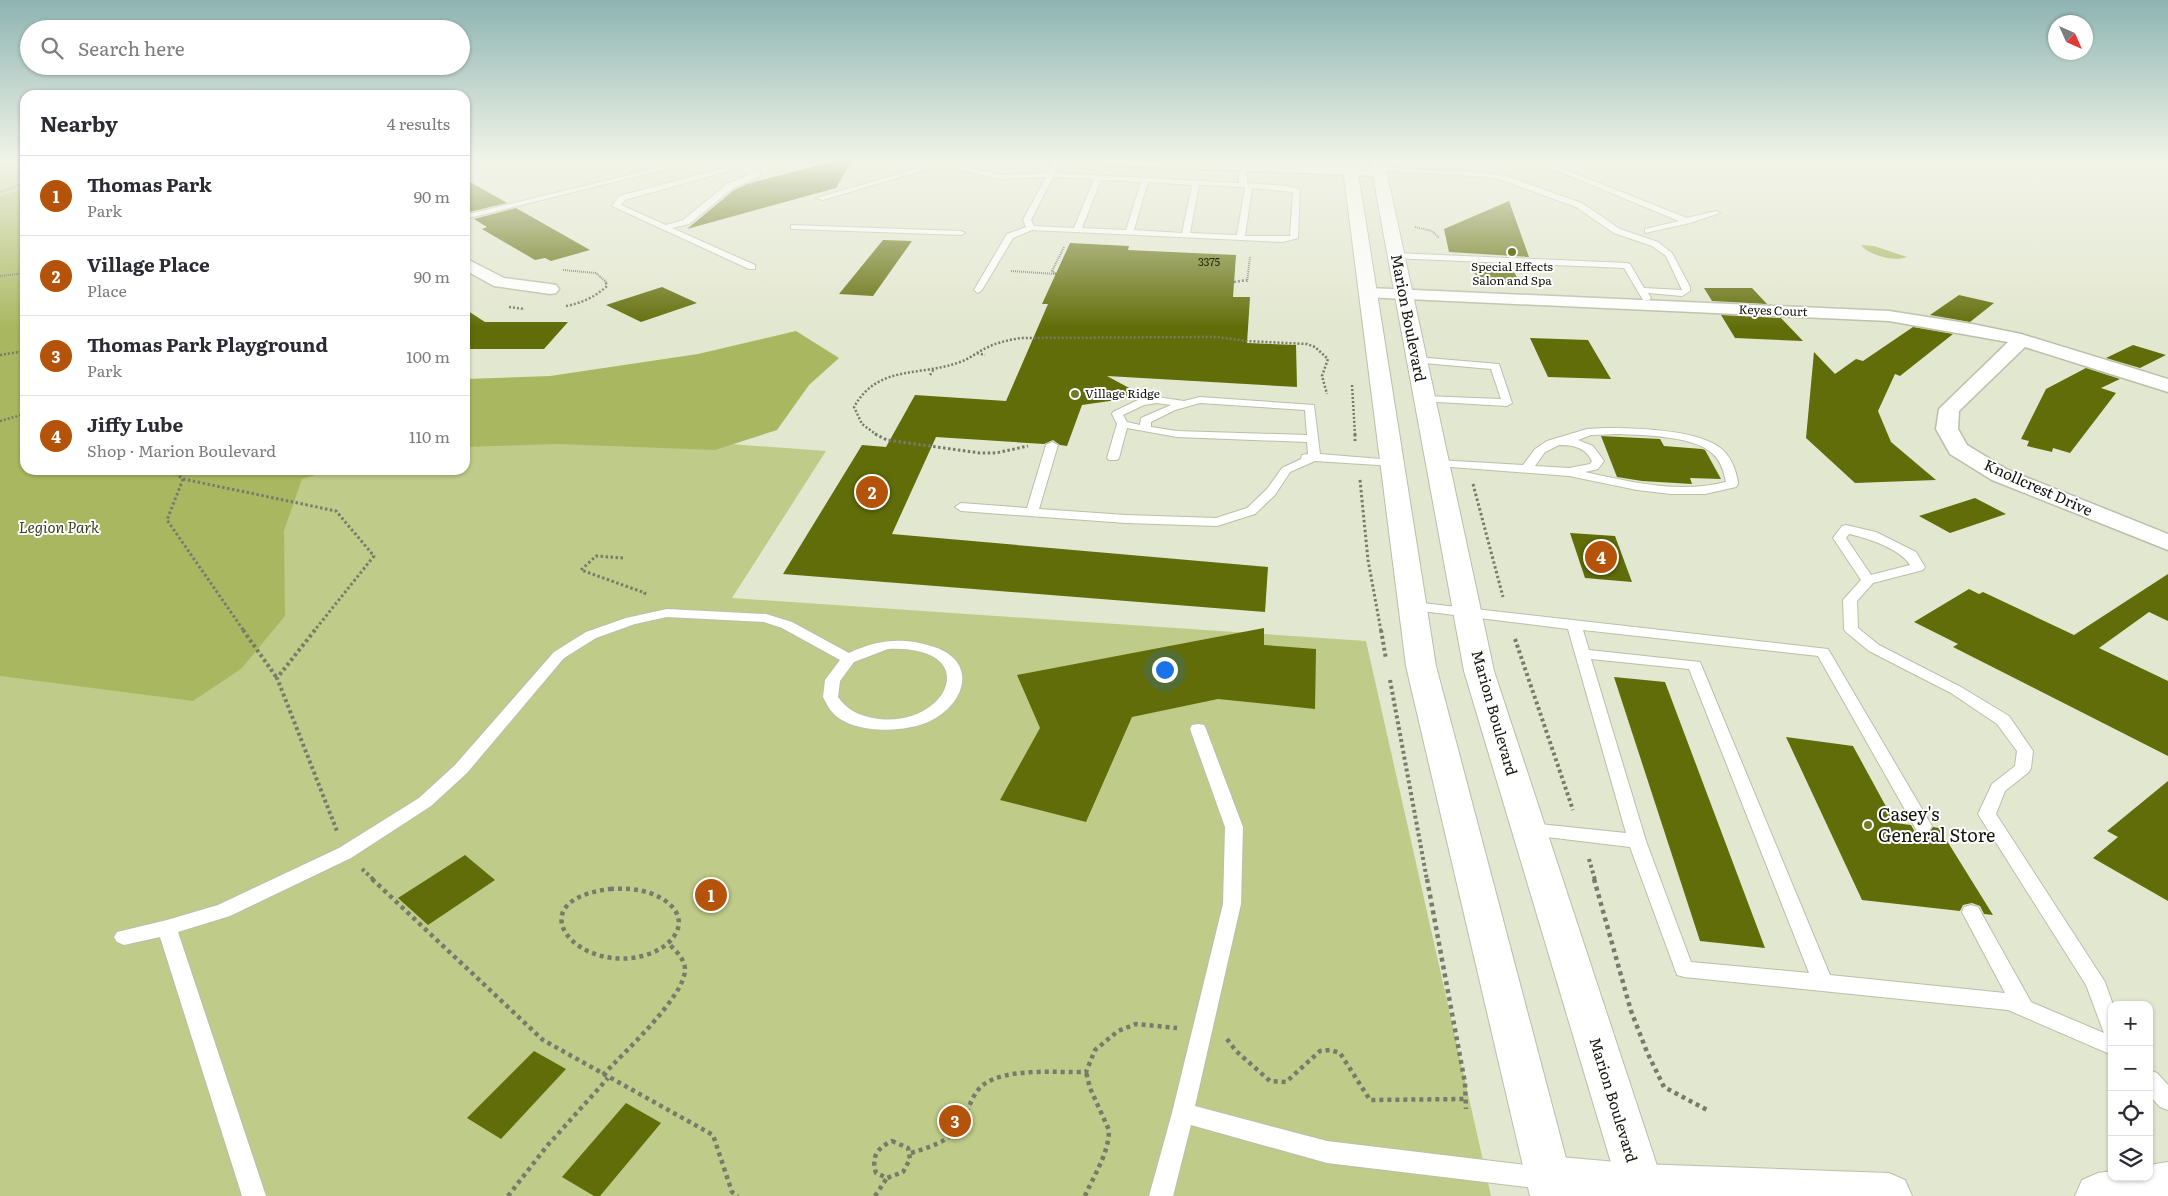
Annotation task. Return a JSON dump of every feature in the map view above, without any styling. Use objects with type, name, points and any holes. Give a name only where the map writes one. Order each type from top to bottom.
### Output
[{"type":"main road","points":[[1367,216],[1369,293],[1421,666],[1550,1187],[1642,1191],[1889,1196]]},
{"type":"main road","name":"Marion Boulevard","points":[[1388,216],[1407,256],[1403,295],[1479,671],[1642,1191]]},
{"type":"main road","points":[[2098,1196],[2168,1184]]},
{"type":"street","points":[[470,266],[500,282],[550,289]]},
{"type":"street","name":"Keyes Court","points":[[1369,293],[1889,316],[1958,326],[2020,340],[2084,358],[2168,386]]},
{"type":"street","name":"Knollcrest Drive","points":[[2020,340],[1949,409],[1947,429],[1958,449],[2000,475],[2168,543]]},
{"type":"lane","points":[[638,216],[752,267]]},
{"type":"lane","points":[[665,228],[686,222],[694,216]]},
{"type":"lane","points":[[1029,216],[1027,220],[1031,228]]},
{"type":"lane","points":[[1074,230],[1081,216]]},
{"type":"lane","points":[[1129,233],[1134,216]]},
{"type":"lane","points":[[1185,236],[1189,216]]},
{"type":"lane","points":[[1241,238],[1243,216]]},
{"type":"lane","points":[[978,290],[1010,236],[1031,228],[1283,240],[1294,238],[1295,216]]},
{"type":"lane","points":[[1595,216],[1616,231],[1655,244],[1669,255],[1686,287],[1686,291],[1682,293],[1641,290]]},
{"type":"lane","points":[[1674,216],[1687,221]]},
{"type":"lane","points":[[1648,231],[1706,216]]},
{"type":"lane","points":[[794,227],[961,233]]},
{"type":"lane","points":[[1407,256],[1627,266],[1651,306]]},
{"type":"lane","points":[[1416,360],[1495,366],[1507,403],[1424,399]]},
{"type":"lane","points":[[1184,404],[1162,399],[1147,400],[1130,406],[1117,414],[1124,424],[1146,430],[1177,434],[1312,439]]},
{"type":"lane","points":[[1146,430],[1145,420],[1171,408],[1200,400],[1310,407],[1314,457]]},
{"type":"lane","points":[[1113,458],[1124,424]]},
{"type":"lane","points":[[1438,463],[1569,472],[1616,483],[1669,489],[1706,490],[1732,484],[1732,474],[1715,449],[1692,440],[1648,433],[1589,432],[1546,446],[1536,454],[1527,469]]},
{"type":"lane","points":[[1562,442],[1579,443],[1589,447],[1595,453],[1598,462],[1594,467],[1569,472]]},
{"type":"lane","points":[[1032,512],[1051,447]]},
{"type":"lane","points":[[1298,456],[1393,462]]},
{"type":"lane","points":[[961,507],[1126,519],[1217,522],[1251,511],[1271,492],[1286,470],[1314,457]]},
{"type":"lane","points":[[1868,580],[1839,538],[1846,529],[1871,535],[1911,555],[1918,567],[1868,580],[1850,600],[1851,630],[1874,648],[1956,690],[2003,720],[2025,751],[2023,768],[1998,788],[1987,814],[2095,982],[2108,1017]]},
{"type":"lane","points":[[1413,606],[1574,626],[1824,652],[1922,826]]},
{"type":"lane","points":[[124,937],[167,928],[223,911],[345,853],[425,802],[461,769],[528,688],[560,655],[591,635],[667,612],[766,618],[787,625],[849,659]]},
{"type":"lane","points":[[1574,626],[1637,840],[1684,969],[2010,1002],[2108,1044]]},
{"type":"lane","points":[[887,645],[918,646],[928,648],[943,656],[954,667],[957,680],[953,694],[947,701],[924,718],[904,724],[884,726],[864,724],[847,717],[835,707],[830,695],[830,682],[837,670],[849,659],[866,650],[887,645]]},
{"type":"lane","points":[[1583,654],[1695,665],[1822,983]]},
{"type":"lane","points":[[1161,1196],[1183,1113],[1232,904],[1234,828],[1198,729]]},
{"type":"lane","points":[[1529,828],[1637,840]]},
{"type":"lane","points":[[1971,912],[2024,1008]]},
{"type":"lane","points":[[167,928],[254,1196]]},
{"type":"lane","points":[[2153,1084],[2168,1100]]},
{"type":"lane","points":[[1183,1113],[1327,1152],[1550,1187]]},
{"type":"path","points":[[1407,256],[1412,227]]},
{"type":"path","points":[[990,270],[1056,274],[1052,271],[1074,230]]},
{"type":"path","points":[[1234,282],[1247,282],[1252,239]]},
{"type":"path","points":[[0,276],[20,274]]},
{"type":"path","points":[[1051,447],[1031,446],[996,453],[962,452],[887,440],[873,434],[862,426],[854,407],[858,396],[864,389],[875,382],[890,377],[959,363],[997,342],[1030,338],[1217,337],[1246,342],[1307,344],[1321,352],[1328,359],[1322,376],[1327,392],[1327,409],[1310,407]]},
{"type":"path","points":[[0,355],[20,352]]},
{"type":"path","points":[[976,353],[985,355]]},
{"type":"path","points":[[930,375],[934,368]]},
{"type":"path","points":[[1352,383],[1357,460],[1368,560],[1388,668]]},
{"type":"path","points":[[0,421],[20,415]]},
{"type":"path","points":[[1469,465],[1482,521],[1527,679],[1597,885],[1631,1011],[1647,1052],[1664,1087],[1709,1111]]},
{"type":"path","points":[[178,475],[183,479],[336,512],[374,556],[277,678]]},
{"type":"path","points":[[183,479],[168,520],[277,678],[345,853],[543,1040],[606,1077],[713,1135],[732,1192],[738,1196]]},
{"type":"path","points":[[623,558],[596,556],[581,570],[645,593],[623,624]]},
{"type":"path","points":[[1390,678],[1465,1083],[1466,1109]]},
{"type":"path","points":[[625,889],[645,892],[665,901],[676,912],[680,921],[678,930],[668,944],[648,954],[612,958],[583,948],[568,938],[562,930],[560,915],[563,908],[570,902],[596,890],[625,889]]},
{"type":"path","points":[[508,1196],[547,1146],[669,1004],[685,979],[682,957],[668,944]]},
{"type":"path","points":[[1085,1196],[1107,1145],[1109,1132],[1087,1085],[1086,1072],[1095,1050],[1118,1031],[1136,1024],[1203,1030],[1228,1039],[1236,1051],[1270,1081],[1286,1082],[1320,1052],[1330,1050],[1340,1053],[1370,1100],[1465,1099]]},
{"type":"path","points":[[911,1154],[944,1141],[958,1129],[967,1107],[982,1085],[1004,1075],[1086,1072]]},
{"type":"path","points":[[892,1141],[898,1142],[908,1148],[911,1154],[909,1165],[900,1175],[887,1178],[876,1172],[873,1162],[874,1156],[881,1146],[892,1141]]},
{"type":"path","points":[[875,1196],[887,1178]]},
{"type":"green space","name":"Legion Park","points":[[0,216],[20,216],[20,475],[470,475],[470,400],[513,428],[826,451],[732,598],[1366,641],[1491,1196],[0,1196]]},
{"type":"green space","name":"Legion Park","points":[[0,216],[20,216],[20,475],[316,475],[302,479],[284,531],[285,616],[241,669],[193,701],[0,676]]},
{"type":"green space","points":[[796,331],[839,358],[809,385],[777,430],[715,450],[558,444],[470,447],[470,379],[550,376],[698,354]]},
{"type":"shaded area","points":[[1861,245],[1874,246],[1907,257],[1896,259],[1883,257],[1870,252]]},
{"type":"building","points":[[486,216],[530,216],[590,250],[551,261],[545,258],[535,260],[482,229],[487,227],[474,219]]},
{"type":"building","points":[[703,216],[735,216],[687,229]]},
{"type":"building","points":[[1475,216],[1514,216],[1529,257],[1449,252],[1444,229]]},
{"type":"building","points":[[883,240],[912,241],[873,296],[839,294]]},
{"type":"building","points":[[1070,243],[1129,246],[1128,250],[1236,255],[1233,297],[1250,297],[1247,343],[1296,345],[1297,387],[1107,376],[1144,396],[1082,405],[1067,446],[1060,445],[1053,440],[1044,444],[936,437],[892,534],[1268,567],[1265,612],[783,574],[862,445],[886,447],[915,395],[1006,401],[1048,304],[1042,304]]},
{"type":"building","points":[[1471,263],[1511,265],[1521,286],[1479,284]]},
{"type":"building","points":[[662,287],[697,303],[641,322],[606,305]]},
{"type":"building","points":[[1704,288],[1752,288],[1767,304],[1712,301]]},
{"type":"building","points":[[1959,295],[1994,303],[1970,322],[1930,315]]},
{"type":"building","points":[[470,312],[485,322],[568,322],[544,349],[470,349]]},
{"type":"building","points":[[1721,315],[1781,318],[1803,341],[1735,338]]},
{"type":"building","points":[[1913,327],[1953,334],[1900,376],[1895,374],[1878,411],[1891,442],[1936,480],[1855,483],[1806,438],[1814,352],[1835,374],[1856,359],[1863,361]]},
{"type":"building","points":[[1530,338],[1588,340],[1611,379],[1548,377]]},
{"type":"building","points":[[2133,345],[2166,355],[2140,368],[2106,358]]},
{"type":"building","points":[[2086,368],[2120,379],[2101,388],[2116,393],[2070,453],[2053,448],[2052,452],[2027,446],[2029,441],[2021,439],[2046,389]]},
{"type":"building","points":[[1601,436],[1660,439],[1664,446],[1705,450],[1721,479],[1690,478],[1692,484],[1642,481],[1617,477]]},
{"type":"building","points":[[1975,498],[2006,514],[1950,533],[1919,516]]},
{"type":"building","points":[[1570,533],[1615,536],[1632,582],[1585,578]]},
{"type":"building","points":[[2168,574],[2168,621],[2149,612],[2099,648],[2168,681],[2168,756],[1953,647],[1958,644],[1914,622],[1969,589],[1979,594],[1983,592],[2074,635]]},
{"type":"building","points":[[1264,628],[1264,645],[1316,649],[1315,709],[1218,699],[1132,717],[1086,822],[1000,800],[1040,728],[1017,675]]},
{"type":"building","points":[[1614,677],[1665,682],[1765,948],[1700,941]]},
{"type":"building","name":"Casey's General Store","points":[[1786,737],[1853,746],[1895,823],[1911,825],[1915,832],[1923,834],[1929,833],[1933,827],[1939,828],[1993,915],[1984,914],[1980,906],[1972,903],[1963,905],[1960,911],[1862,900]]},
{"type":"building","points":[[2168,781],[2168,901],[2093,858],[2118,837],[2107,831]]},
{"type":"building","points":[[465,855],[495,880],[428,925],[398,898]]},
{"type":"building","points":[[534,1051],[566,1069],[501,1139],[467,1118]]},
{"type":"building","points":[[626,1103],[661,1123],[600,1196],[594,1196],[562,1177]]},
{"type":"place","name":"Special Effects Salon and Spa","points":[[1512,252]]},
{"type":"place","name":"Village Ridge","points":[[1075,394]]},
{"type":"place","name":"Village Place","points":[[872,492]]},
{"type":"place","name":"Jiffy Lube","points":[[1601,557]]},
{"type":"place","name":"Casey's General Store","points":[[1868,825]]},
{"type":"place","name":"Thomas Park","points":[[711,895]]},
{"type":"place","name":"Thomas Park Playground","points":[[955,1121]]}]
